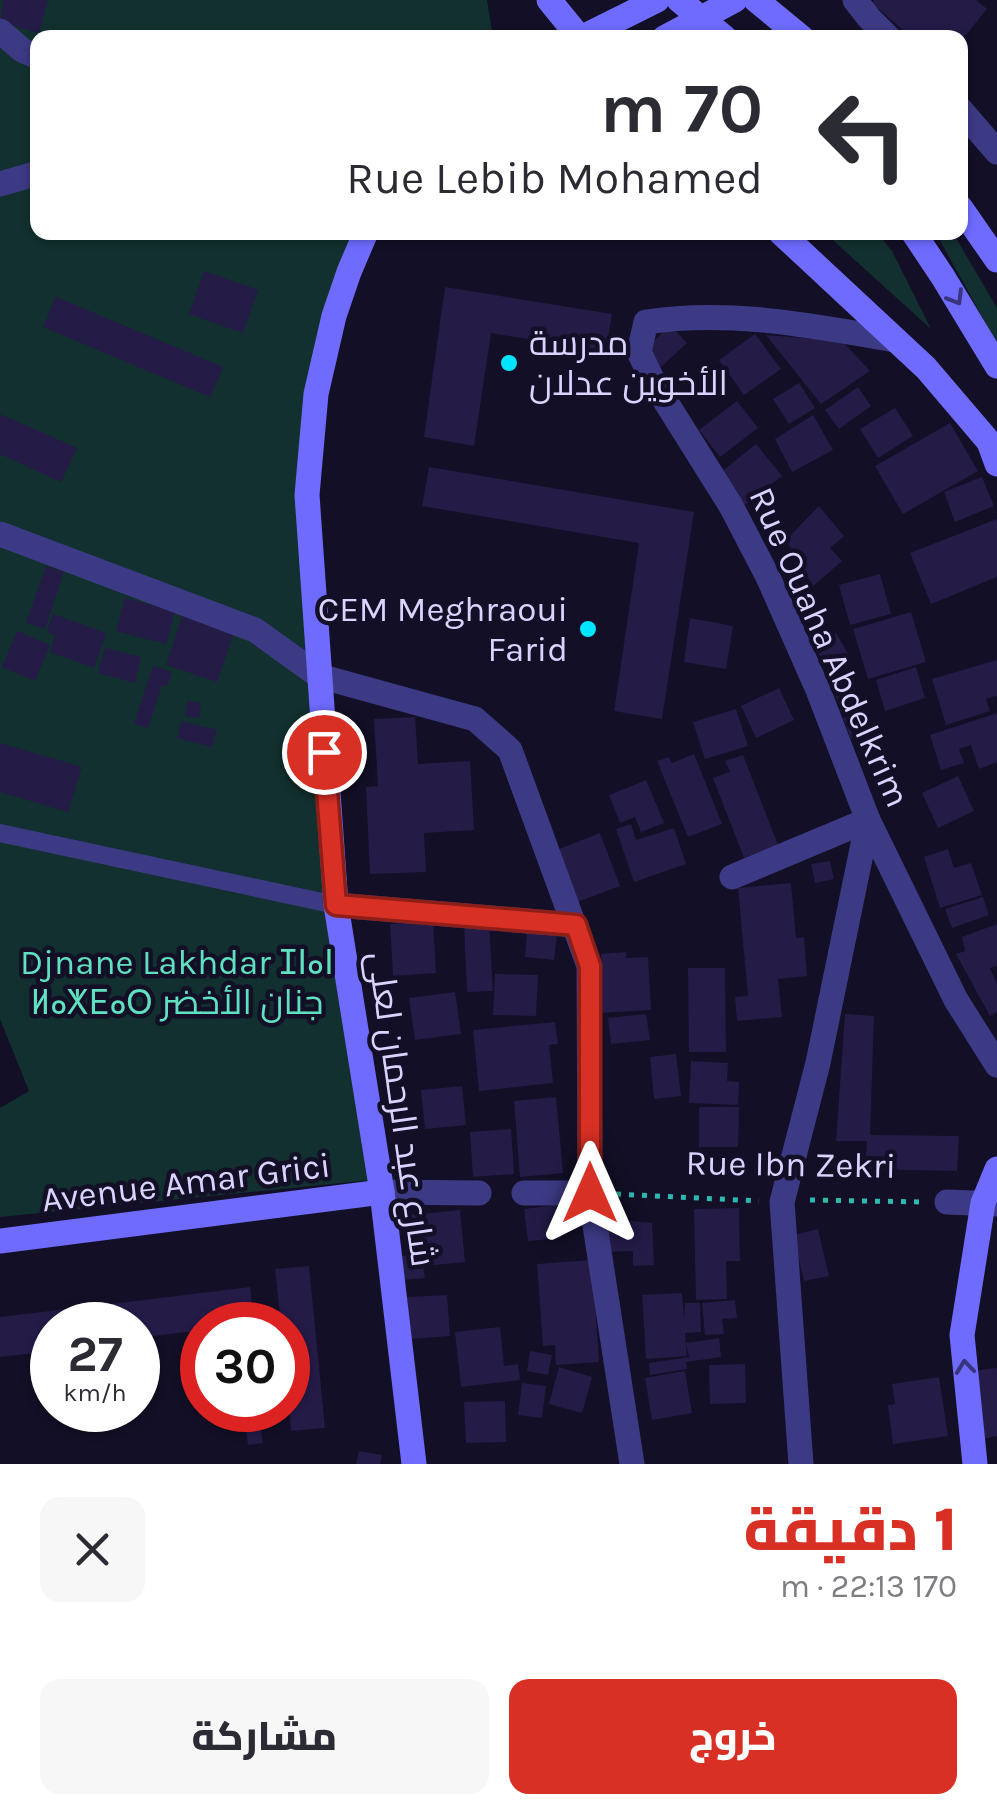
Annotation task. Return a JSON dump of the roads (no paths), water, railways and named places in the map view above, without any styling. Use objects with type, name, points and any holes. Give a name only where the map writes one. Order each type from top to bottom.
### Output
[{"type":"main road","points":[[548,0],[573,30]]},
{"type":"main road","points":[[596,30],[657,0]]},
{"type":"main road","points":[[680,0],[716,30]]},
{"type":"main road","points":[[679,30],[734,0]]},
{"type":"main road","points":[[756,0],[792,30]]},
{"type":"main road","points":[[968,218],[997,260]]},
{"type":"main road","name":"شارع عبد الرحمان لعلى","points":[[362,240],[334,316],[316,394],[307,495],[336,905],[382,1192],[414,1464]]},
{"type":"main road","points":[[789,240],[926,368],[989,442],[997,464]]},
{"type":"main road","points":[[919,240],[997,366]]},
{"type":"main road","points":[[975,1464],[962,1335],[997,1170]]},
{"type":"main road","name":"Avenue Amar Grici","points":[[0,1241],[382,1192]]},
{"type":"street","points":[[862,9],[881,30]]},
{"type":"street","points":[[0,31],[30,54]]},
{"type":"street","points":[[968,117],[995,144]]},
{"type":"street","points":[[0,184],[30,176]]},
{"type":"street","name":"Rue Ouaha Abdelkrim","points":[[896,340],[737,317],[667,318],[646,322],[638,352],[731,506],[768,577],[818,690],[868,820],[956,1000],[997,1064]]},
{"type":"street","points":[[0,534],[255,630],[319,676],[475,719],[510,750],[590,966],[590,1193],[632,1464]]},
{"type":"street","points":[[732,877],[868,820]]},
{"type":"street","points":[[801,1464],[782,1202],[818,1063],[868,820]]},
{"type":"street","points":[[336,905],[576,925]]},
{"type":"street","points":[[382,1192],[479,1194]]},
{"type":"street","points":[[524,1192],[590,1193]]},
{"type":"street","points":[[947,1202],[990,1204]]},
{"type":"lane","points":[[0,833],[336,905]]},
{"type":"place","name":"مدرسة الأخوين عدلان","points":[[509,363]]},
{"type":"place","name":"CEM Meghraoui Farid","points":[[588,629]]},
{"type":"park label","name":"Djnane Lakhdar ⵊⵏⴰⵏ ⵍⴰⵅⴹⴰⵔ جنان الأخضر","points":[[177,982]]}]
